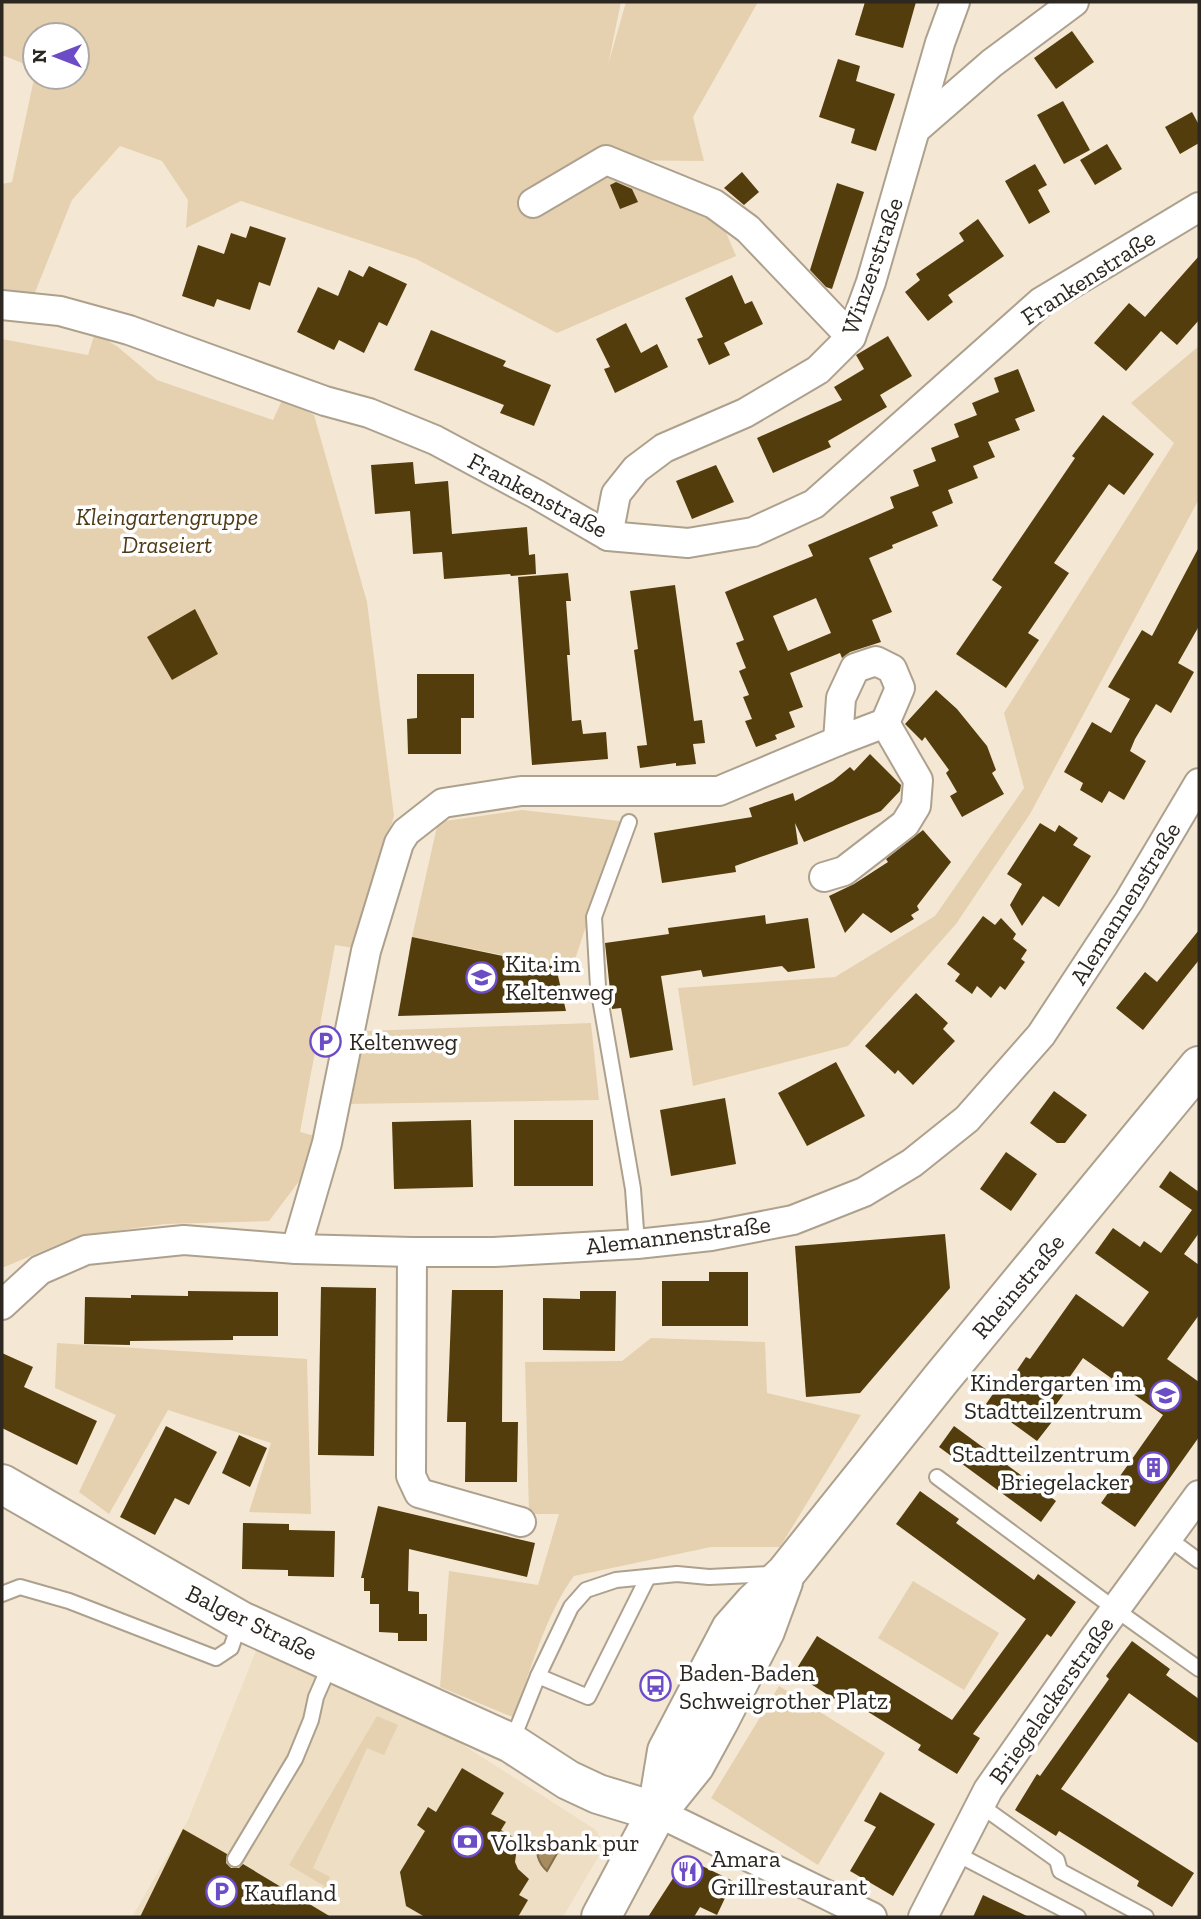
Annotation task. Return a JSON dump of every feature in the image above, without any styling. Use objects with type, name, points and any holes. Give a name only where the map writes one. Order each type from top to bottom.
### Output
[{"type":"street","name":"Winzerstraße","points":[[608,536],[616,494],[636,469],[664,448],[745,413],[818,370],[851,337],[871,282],[940,43],[955,2]]},
{"type":"street","points":[[916,129],[992,63],[1074,2]]},
{"type":"street","points":[[533,203],[606,160],[681,190],[714,204],[748,229],[851,337]]},
{"type":"street","name":"Frankenstraße","points":[[2,305],[60,311],[129,330],[325,401],[369,413],[435,440],[608,536],[688,542],[753,531],[814,504],[1041,302],[1199,207]]},
{"type":"street","points":[[296,1249],[327,1143],[366,951],[399,842],[406,832],[443,803],[521,791],[719,790],[885,723],[900,688],[892,669],[876,662],[855,668],[841,698],[838,741]]},
{"type":"street","points":[[824,877],[844,871],[905,824],[916,806],[918,780],[885,723]]},
{"type":"street","name":"Alemannenstraße","points":[[2,1305],[40,1270],[86,1250],[184,1240],[296,1249],[412,1252],[494,1252],[637,1244],[710,1236],[793,1220],[864,1192],[912,1163],[967,1119],[1041,1035],[1129,901],[1199,783]]},
{"type":"street","name":"Rheinstraße","points":[[601,1917],[657,1812],[667,1751],[731,1629],[754,1603],[786,1574],[941,1379],[1199,1066]]},
{"type":"street","points":[[412,1252],[411,1476],[419,1493],[521,1522]]},
{"type":"street","name":"Balger Straße","points":[[2,1484],[241,1621],[511,1743],[569,1780],[598,1794],[657,1812]]},
{"type":"street","name":"Briegelackerstraße","points":[[923,1917],[988,1790],[1199,1495]]},
{"type":"street","points":[[657,1812],[872,1917]]},
{"type":"lane","points":[[629,822],[594,917],[598,987],[633,1189],[637,1244]]},
{"type":"lane","points":[[937,1477],[1199,1669]]},
{"type":"lane","points":[[1168,1538],[1199,1561]]},
{"type":"lane","points":[[511,1743],[538,1676],[571,1607],[586,1590],[616,1580],[677,1574],[709,1577],[786,1574]]},
{"type":"lane","points":[[538,1676],[588,1698],[648,1577]]},
{"type":"lane","points":[[2,1580],[69,1601],[216,1658],[231,1648],[241,1621]]},
{"type":"lane","points":[[2,1594],[20,1587]]},
{"type":"lane","points":[[235,1859],[295,1759],[332,1660]]},
{"type":"lane","points":[[980,1805],[1058,1860],[1060,1871],[1146,1917]]},
{"type":"lane","points":[[956,1853],[1078,1917]]},
{"type":"shaded area","points":[[256,1651],[421,1718],[596,1830],[601,1840],[601,1852],[563,1917],[132,1917],[188,1820]]},
{"type":"shaded area","points":[[538,1839],[559,1850],[547,1871],[538,1856]]},
{"type":"green space","points":[[2,2],[621,2],[608,65],[626,2],[758,2],[693,117],[704,161],[608,160],[714,204],[736,256],[557,333],[416,259],[241,201],[186,228],[188,200],[162,161],[120,146],[72,200],[34,295],[2,300],[2,184],[12,182],[31,91],[91,91],[91,21],[21,21],[21,62],[2,55]]},
{"type":"green space","name":"Kleingartengruppe Draseiert","points":[[95,333],[118,347],[157,380],[273,420],[283,398],[314,415],[367,602],[394,816],[354,948],[335,945],[300,1132],[315,1136],[300,1180],[269,1221],[165,1224],[78,1236],[2,1268],[2,339],[88,355]]},
{"type":"green space","points":[[1199,346],[1199,499],[1030,814],[956,924],[848,1046],[693,1086],[678,988],[835,977],[935,916],[1024,788],[1004,713],[1174,443],[1131,403]]},
{"type":"green space","points":[[522,810],[620,821],[572,969],[412,937],[438,822]]},
{"type":"green space","points":[[591,1023],[599,1100],[347,1104],[364,1031]]},
{"type":"green space","points":[[651,1338],[765,1342],[767,1393],[861,1415],[780,1547],[711,1547],[574,1576],[547,1625],[515,1718],[440,1687],[449,1571],[538,1585],[559,1514],[529,1514],[525,1362],[622,1361]]},
{"type":"green space","points":[[57,1343],[307,1359],[311,1514],[249,1512],[271,1443],[168,1410],[109,1514],[79,1492],[116,1415],[55,1388]]},
{"type":"green space","points":[[913,1581],[999,1633],[964,1690],[878,1638]]},
{"type":"green space","points":[[779,1686],[885,1753],[818,1865],[711,1798]]},
{"type":"green space","points":[[377,1716],[398,1725],[384,1755],[367,1748],[313,1868],[330,1877],[326,1887],[289,1865]]},
{"type":"building","points":[[865,2],[916,2],[903,48],[855,35]]},
{"type":"building","points":[[1072,31],[1094,62],[1056,89],[1034,58]]},
{"type":"building","points":[[838,59],[860,66],[856,81],[895,94],[876,151],[851,143],[855,129],[819,117]]},
{"type":"building","points":[[1063,101],[1090,150],[1064,164],[1037,115]]},
{"type":"building","points":[[1192,112],[1199,125],[1199,143],[1180,154],[1165,127]]},
{"type":"building","points":[[1107,144],[1122,169],[1095,185],[1080,160]]},
{"type":"building","points":[[1035,164],[1047,185],[1038,190],[1050,212],[1029,224],[1005,181]]},
{"type":"building","points":[[742,172],[759,192],[744,205],[724,188]]},
{"type":"building","points":[[616,182],[632,189],[638,202],[620,209],[610,185]]},
{"type":"building","points":[[837,183],[864,192],[832,289],[826,287],[810,270]]},
{"type":"building","points":[[978,219],[1004,256],[948,295],[953,302],[928,321],[905,292],[920,280],[916,274],[964,241],[959,233]]},
{"type":"building","points":[[250,226],[286,238],[270,286],[259,282],[250,310],[217,299],[214,307],[182,296],[198,245],[224,254],[231,233],[246,238]]},
{"type":"building","points":[[1199,256],[1199,320],[1177,345],[1161,331],[1126,371],[1094,343],[1129,303],[1145,317]]},
{"type":"building","points":[[369,266],[407,284],[387,326],[379,322],[364,353],[339,340],[334,350],[297,332],[318,287],[338,296],[349,270],[363,277]]},
{"type":"building","points":[[732,275],[745,304],[752,301],[763,324],[724,343],[730,355],[709,365],[697,339],[703,337],[685,298]]},
{"type":"building","points":[[626,323],[641,353],[657,344],[668,367],[615,393],[604,369],[610,367],[596,339]]},
{"type":"building","points":[[431,330],[506,361],[503,366],[551,385],[534,426],[500,413],[504,405],[414,370]]},
{"type":"building","points":[[888,336],[912,376],[880,395],[887,407],[828,441],[831,447],[773,473],[757,438],[842,400],[834,387],[864,369],[856,355]]},
{"type":"building","points":[[1018,369],[1035,411],[1015,419],[1020,430],[988,442],[995,457],[973,466],[978,478],[948,490],[953,503],[932,512],[938,526],[892,545],[893,548],[869,558],[892,612],[872,620],[881,642],[850,652],[842,658],[840,653],[790,673],[803,707],[789,712],[795,727],[775,735],[777,739],[756,747],[745,721],[752,719],[743,697],[749,695],[739,671],[746,668],[736,643],[744,640],[725,592],[813,556],[808,545],[894,508],[890,497],[919,486],[913,470],[936,461],[931,448],[959,437],[954,424],[977,415],[972,403],[999,392],[994,378]],"holes":[[[816,598],[831,633],[788,651],[773,616]]]},
{"type":"building","points":[[1103,415],[1154,454],[1124,495],[1109,484],[1054,563],[1069,573],[1028,633],[1039,640],[1006,688],[956,654],[1002,587],[992,580],[1075,458],[1072,456]]},
{"type":"building","points":[[413,462],[415,484],[448,481],[452,534],[527,527],[529,555],[535,554],[536,574],[444,579],[442,552],[413,554],[410,511],[375,514],[371,465]]},
{"type":"building","points":[[716,465],[734,502],[692,519],[676,481]]},
{"type":"building","points":[[1199,547],[1199,626],[1178,663],[1194,672],[1171,713],[1156,704],[1135,739],[1130,751],[1146,761],[1124,800],[1109,791],[1102,803],[1080,790],[1083,783],[1064,772],[1092,722],[1111,733],[1130,699],[1108,687],[1142,630],[1152,636]]},
{"type":"building","points":[[568,573],[571,601],[566,601],[570,655],[567,655],[572,721],[581,720],[583,734],[606,732],[608,759],[532,765],[518,577]]},
{"type":"building","points":[[675,585],[694,721],[702,720],[705,743],[693,744],[696,764],[676,766],[676,763],[640,768],[637,746],[647,745],[634,650],[638,649],[630,591]]},
{"type":"building","points":[[195,609],[218,654],[172,680],[147,637]]},
{"type":"building","points":[[417,674],[474,674],[474,718],[461,718],[461,754],[408,754],[407,719],[417,718]]},
{"type":"building","points":[[936,690],[957,709],[987,746],[996,770],[992,773],[1004,794],[962,817],[950,796],[957,792],[946,773],[949,770],[925,737],[922,741],[905,724]]},
{"type":"building","points":[[870,754],[901,785],[900,791],[881,811],[804,842],[795,823],[798,844],[735,866],[736,872],[662,883],[654,833],[752,817],[749,808],[793,793],[795,801],[833,781],[850,767],[854,771]]},
{"type":"building","points":[[1040,823],[1055,832],[1059,825],[1078,838],[1073,845],[1091,856],[1059,907],[1043,896],[1022,926],[1010,905],[1022,884],[1007,874]]},
{"type":"building","points":[[923,830],[951,862],[917,906],[919,910],[911,915],[914,919],[891,933],[863,913],[845,933],[829,896],[888,862],[886,859]]},
{"type":"building","points":[[765,915],[766,924],[808,918],[815,968],[788,972],[782,966],[703,977],[701,970],[661,976],[673,1050],[630,1058],[621,1008],[612,1009],[605,943],[669,934],[668,928]]},
{"type":"building","points":[[983,916],[995,925],[1001,918],[1016,934],[1013,939],[1027,950],[1021,959],[1025,962],[1005,990],[1000,986],[991,998],[977,986],[972,994],[955,981],[960,974],[947,964]]},
{"type":"building","points":[[1199,930],[1199,960],[1143,1030],[1116,1008],[1145,972],[1157,982]]},
{"type":"building","name":"Kita im Keltenweg","points":[[412,937],[556,967],[566,1011],[398,1016]]},
{"type":"building","points":[[916,993],[948,1023],[943,1029],[955,1041],[913,1085],[898,1070],[895,1074],[865,1046]]},
{"type":"building","points":[[836,1062],[865,1116],[807,1146],[778,1093]]},
{"type":"building","points":[[1054,1091],[1087,1115],[1065,1143],[1057,1143],[1030,1123]]},
{"type":"building","points":[[725,1098],[736,1164],[671,1176],[660,1110]]},
{"type":"building","points":[[471,1120],[473,1187],[394,1189],[392,1122]]},
{"type":"building","points":[[514,1120],[593,1120],[593,1186],[514,1186]]},
{"type":"building","points":[[1006,1152],[1037,1174],[1011,1211],[980,1189]]},
{"type":"building","points":[[1170,1171],[1199,1192],[1199,1233],[1184,1254],[1199,1265],[1199,1315],[1167,1359],[1199,1382],[1199,1437],[1135,1527],[1101,1503],[1163,1415],[1083,1358],[1062,1388],[1066,1391],[1049,1414],[1055,1418],[1037,1441],[986,1404],[1004,1378],[1009,1382],[1026,1357],[1030,1359],[1076,1294],[1123,1327],[1149,1292],[1095,1253],[1113,1228],[1140,1247],[1144,1241],[1161,1253],[1192,1210],[1159,1187]]},
{"type":"building","points":[[945,1234],[950,1288],[860,1393],[806,1397],[795,1246]]},
{"type":"building","points":[[709,1272],[748,1272],[748,1326],[662,1326],[662,1281],[709,1281]]},
{"type":"building","points":[[321,1287],[376,1288],[374,1456],[318,1455]]},
{"type":"building","points":[[452,1290],[503,1290],[502,1422],[518,1422],[517,1482],[465,1482],[466,1422],[447,1422]]},
{"type":"building","points":[[188,1291],[278,1292],[278,1336],[233,1336],[233,1340],[130,1341],[130,1345],[84,1344],[85,1297],[188,1296]]},
{"type":"building","points":[[580,1291],[616,1291],[615,1351],[543,1350],[543,1298],[580,1299]]},
{"type":"building","points":[[2,1353],[33,1367],[24,1387],[97,1421],[77,1465],[2,1428]]},
{"type":"building","points":[[166,1426],[217,1452],[189,1505],[175,1498],[155,1535],[120,1517]]},
{"type":"building","points":[[954,1426],[1056,1501],[1041,1522],[939,1447]]},
{"type":"building","points":[[239,1435],[267,1448],[250,1487],[222,1473]]},
{"type":"building","points":[[920,1491],[959,1519],[956,1523],[1034,1580],[1038,1574],[1076,1602],[1051,1637],[1047,1634],[973,1734],[980,1738],[957,1774],[918,1750],[921,1745],[838,1693],[834,1699],[794,1673],[817,1636],[952,1720],[1026,1619],[896,1524]]},
{"type":"building","points":[[378,1506],[535,1543],[527,1577],[409,1549],[408,1591],[419,1592],[419,1614],[427,1614],[427,1641],[398,1641],[398,1633],[379,1632],[379,1604],[370,1604],[370,1591],[364,1591],[364,1578],[361,1578]]},
{"type":"building","points":[[243,1523],[289,1524],[289,1530],[335,1531],[334,1577],[288,1576],[288,1570],[242,1569]]},
{"type":"building","points":[[1132,1641],[1170,1669],[1166,1675],[1199,1699],[1199,1744],[1129,1693],[1061,1789],[1194,1873],[1172,1907],[1137,1886],[1139,1881],[1059,1831],[1056,1836],[1015,1810],[1037,1774],[1040,1776],[1109,1679],[1106,1676]]},
{"type":"building","name":"Volksbank pur","points":[[462,1768],[504,1793],[491,1814],[506,1822],[501,1830],[518,1840],[515,1862],[518,1869],[529,1879],[519,1895],[528,1900],[518,1917],[425,1917],[406,1906],[400,1872],[425,1831],[417,1825],[428,1807],[436,1812]]},
{"type":"building","points":[[880,1792],[935,1824],[893,1896],[850,1871],[876,1827],[864,1821]]},
{"type":"building","name":"Kaufland","points":[[183,1829],[227,1854],[226,1863],[231,1868],[239,1868],[243,1864],[331,1917],[140,1917]]},
{"type":"building","points":[[692,1861],[733,1881],[717,1915],[700,1907],[694,1917],[648,1917],[681,1866]]},
{"type":"building","points":[[983,1895],[1029,1917],[973,1917]]},
{"type":"place","name":"Kita im Keltenweg","points":[[482,977]]},
{"type":"place","name":"Keltenweg","points":[[326,1041]]},
{"type":"place","name":"Kindergarten im Stadtteilzentrum","points":[[1165,1396]]},
{"type":"place","name":"Stadtteilzentrum Briegelacker","points":[[1153,1467]]},
{"type":"place","name":"Baden-Baden Schweigrother Platz","points":[[656,1686]]},
{"type":"place","name":"Volksbank pur","points":[[468,1842]]},
{"type":"place","name":"Amara Grillrestaurant","points":[[688,1872]]},
{"type":"place","name":"Kaufland","points":[[221,1892]]}]
